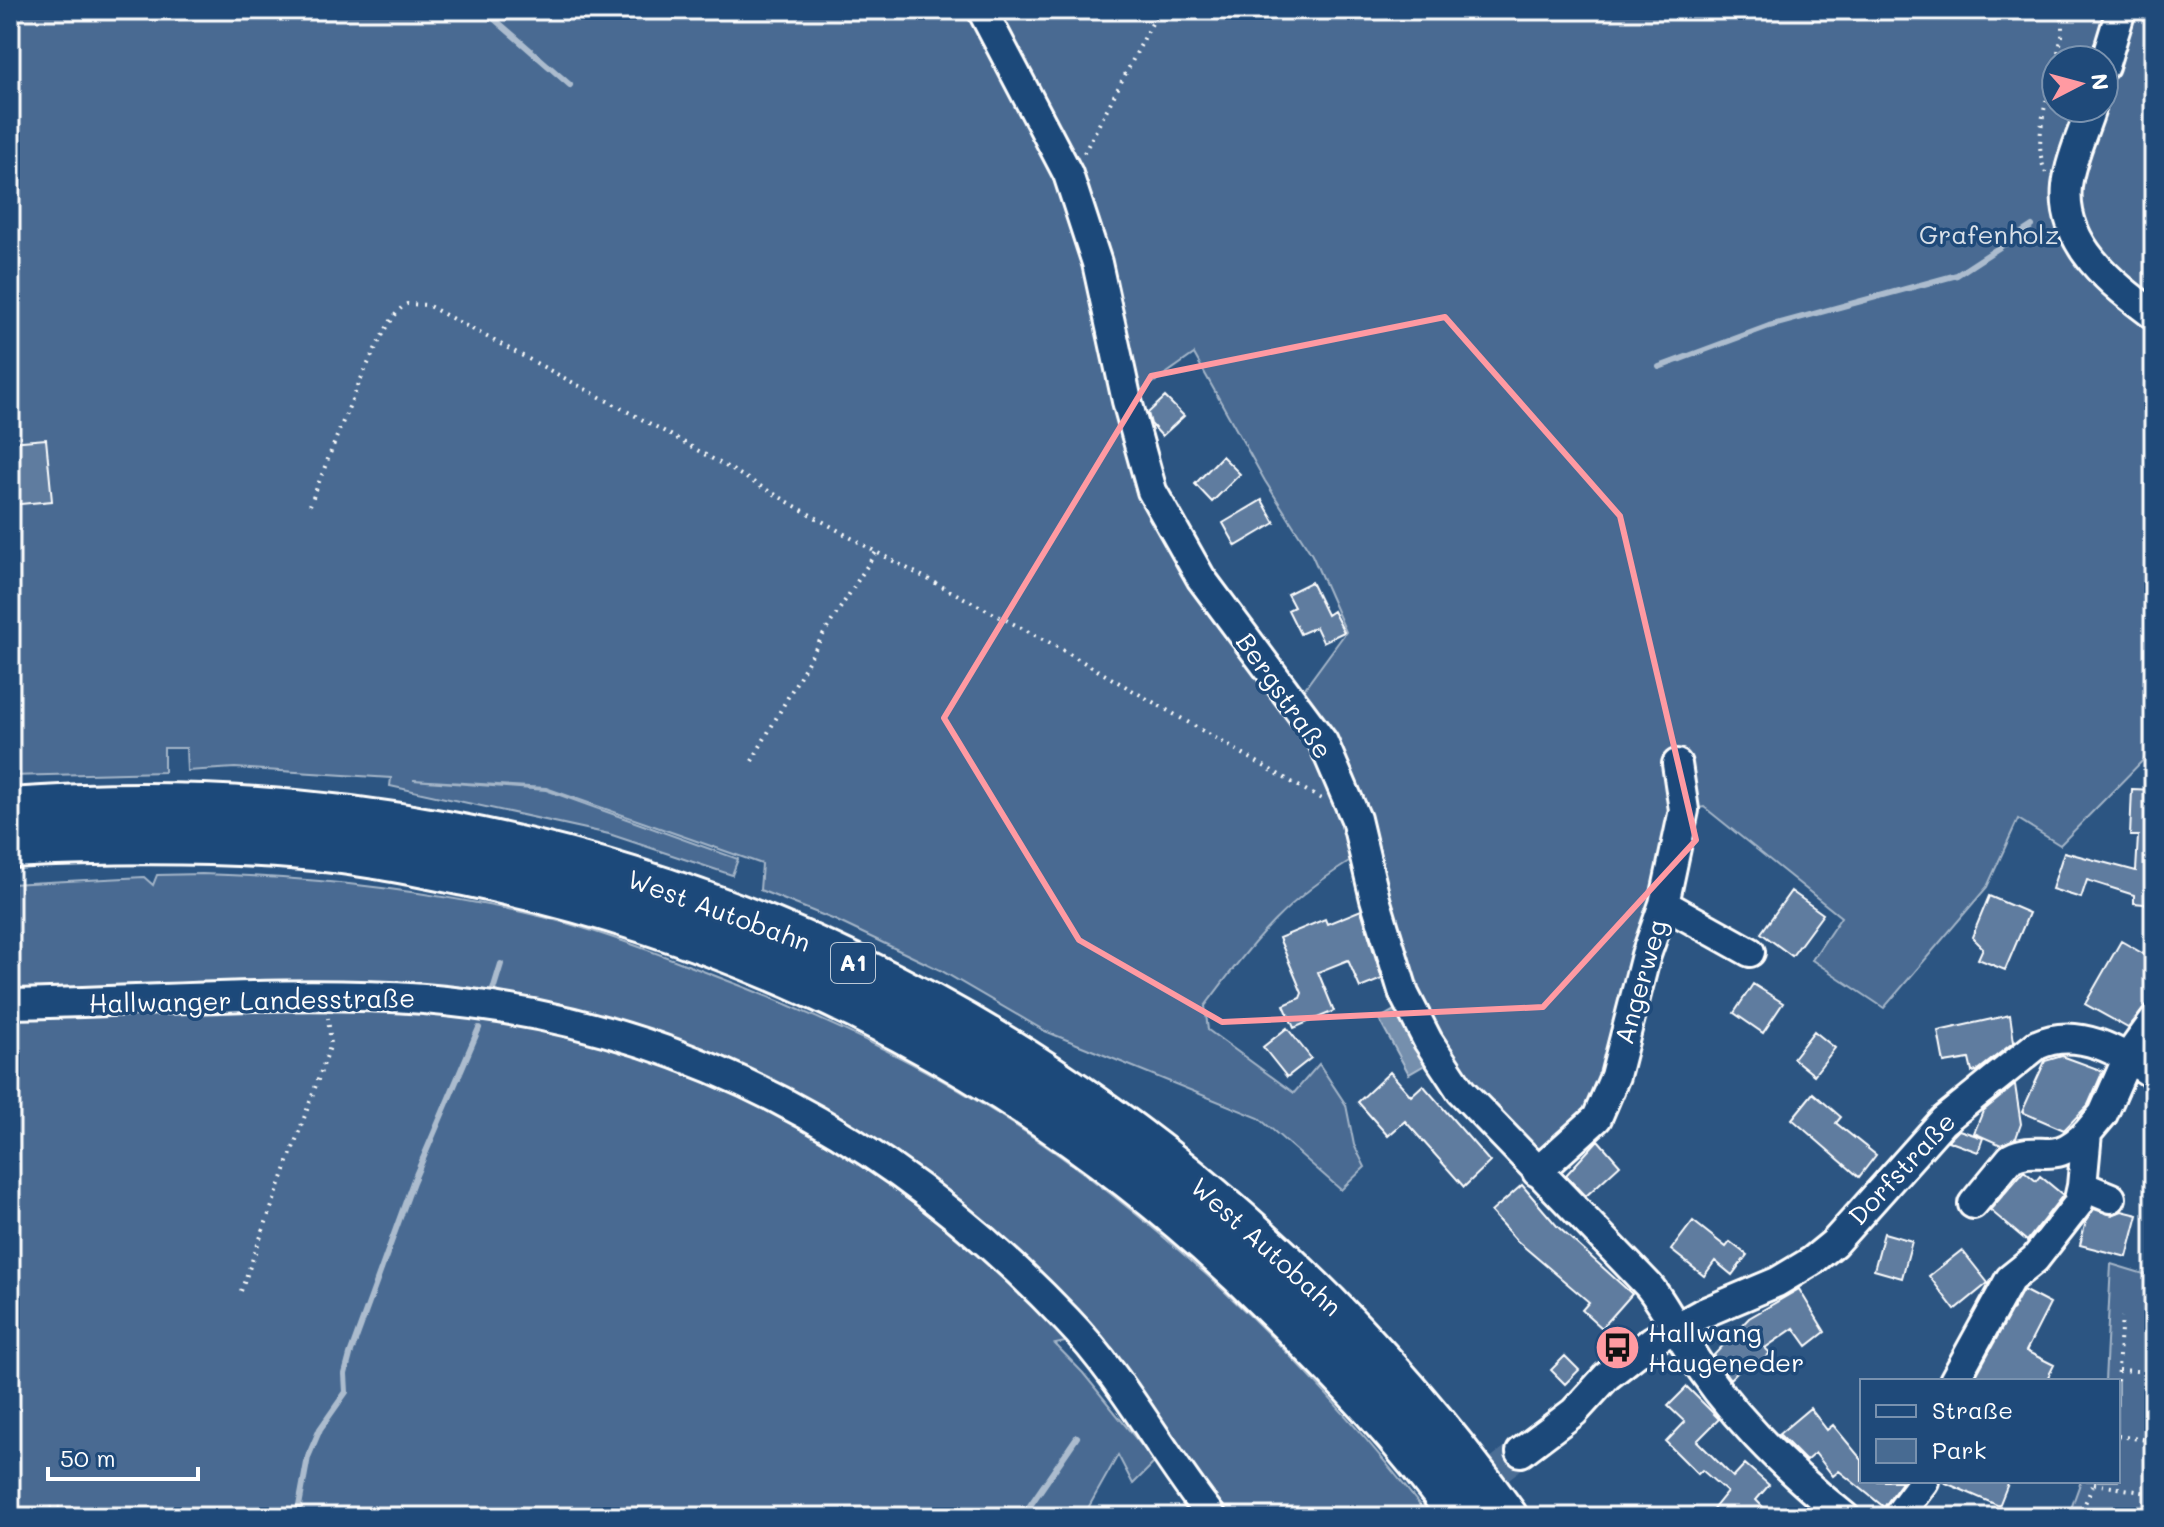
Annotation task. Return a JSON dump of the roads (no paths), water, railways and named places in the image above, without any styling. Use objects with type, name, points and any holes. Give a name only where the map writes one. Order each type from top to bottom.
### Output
[{"type":"highway","name":"West Autobahn","points":[[10,809],[143,804],[253,808],[419,825],[625,876],[725,910],[823,949],[932,1003],[1056,1078],[1145,1140],[1308,1281],[1376,1351],[1450,1439],[1507,1517]]},
{"type":"highway","name":"West Autobahn","points":[[10,847],[197,844],[306,849],[418,866],[516,886],[622,915],[720,948],[819,989],[919,1040],[986,1081],[1147,1192],[1235,1265],[1347,1377],[1460,1517]]},
{"type":"street","name":"Bergstraße","points":[[982,10],[1068,174],[1097,263],[1127,401],[1152,491],[1201,578],[1323,742],[1356,819],[1375,899],[1404,994],[1428,1041],[1461,1091],[1648,1285],[1677,1326],[1684,1342],[1761,1443],[1845,1517]]},
{"type":"street","points":[[2111,44],[2121,10]]},
{"type":"street","points":[[2086,124],[2067,182],[2070,222],[2087,255],[2110,282],[2154,315]]},
{"type":"street","name":"Angerweg","points":[[1537,1172],[1597,1118],[1615,1076],[1646,955],[1664,904],[1684,810],[1677,764]]},
{"type":"street","points":[[1664,904],[1750,952]]},
{"type":"street","name":"Hallwanger Landesstraße","points":[[10,1004],[325,996],[465,1003],[609,1033],[715,1069],[850,1137],[916,1182],[972,1227],[1070,1323],[1115,1378],[1212,1517]]},
{"type":"street","points":[[1973,1204],[2011,1158],[2018,1155],[2057,1155],[2087,1133],[2103,1114],[2128,1057],[2154,1021]]},
{"type":"street","name":"Dorfstraße","points":[[1521,1452],[1574,1412],[1626,1359],[1677,1326],[1741,1299],[1812,1261],[1834,1243],[1943,1121],[2037,1045],[2050,1039],[2078,1039],[2128,1057],[2154,1075]]},
{"type":"street","points":[[1955,1379],[2010,1279],[2035,1259],[2078,1204],[2087,1133]]},
{"type":"street","points":[[2082,1186],[2111,1198]]},
{"type":"street","points":[[1897,1517],[1922,1483]]},
{"type":"waterway","points":[[484,10],[570,85]]},
{"type":"waterway","points":[[2147,49],[2154,34]]},
{"type":"waterway","points":[[1659,367],[1769,326],[1957,275],[2032,226]]},
{"type":"waterway","points":[[493,990],[501,964]]},
{"type":"waterway","points":[[297,1517],[308,1457],[320,1429],[346,1392],[345,1374],[350,1355],[413,1182],[479,1028]]},
{"type":"waterway","points":[[1010,1517],[1027,1510],[1077,1437]]},
{"type":"tunnel","points":[[1465,1495],[1521,1452]]},
{"type":"place","name":"Hallwang Haugeneder","points":[[1617,1348]]},
{"type":"park label","name":"Grafenholz","points":[[1989,235]]}]
